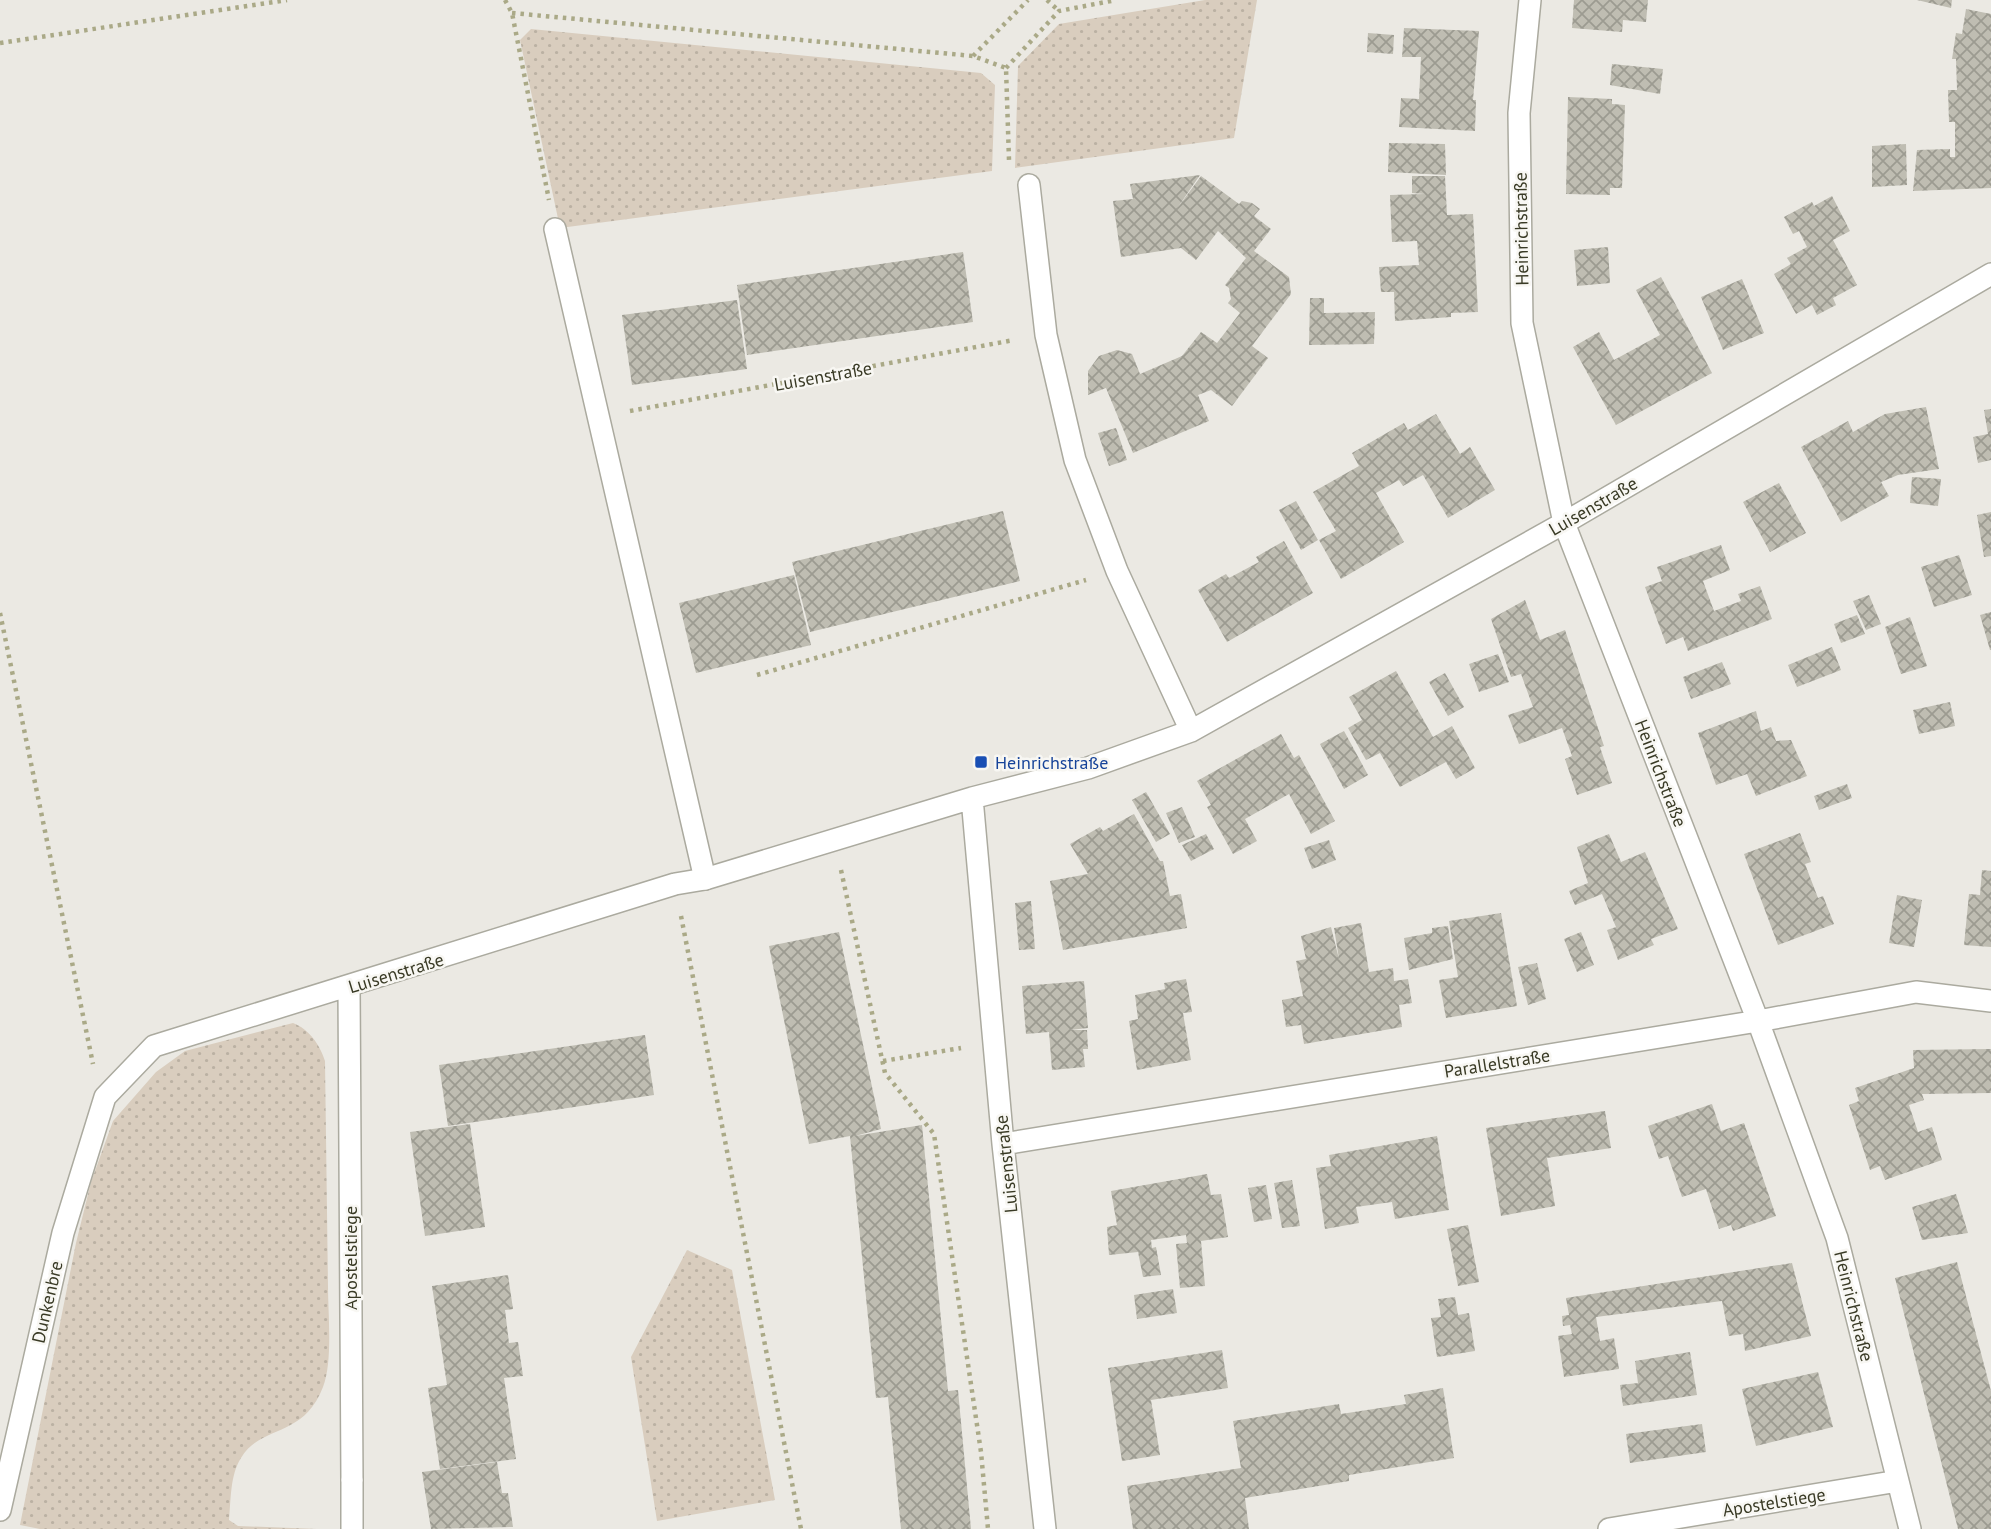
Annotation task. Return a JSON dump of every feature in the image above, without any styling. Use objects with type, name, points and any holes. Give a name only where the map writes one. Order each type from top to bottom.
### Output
[{"type":"street","name":"Heinrichstraße","points":[[1530,0],[1519,113],[1521,323],[1564,523],[1758,1021],[1837,1238],[1910,1529]]},
{"type":"street","points":[[1029,185],[1046,335],[1075,460],[1117,571],[1191,731]]},
{"type":"street","points":[[555,229],[705,879]]},
{"type":"street","name":"Luisenstraße","points":[[105,1097],[155,1046],[675,884],[705,879],[972,798],[1088,768],[1191,731],[1564,523],[1991,274]]},
{"type":"street","name":"Luisenstraße","points":[[972,798],[1003,1144],[1045,1529]]},
{"type":"street","name":"Apostelstiege","points":[[349,987],[352,1529]]},
{"type":"street","name":"Parallelstraße","points":[[1003,1144],[1758,1021],[1916,992],[1991,1001]]},
{"type":"street","name":"Dunkenbre","points":[[0,1510],[63,1233],[105,1097]]},
{"type":"street","name":"Apostelstiege","points":[[1609,1529],[1898,1481]]},
{"type":"path","points":[[0,43],[287,0]]},
{"type":"path","points":[[505,0],[512,13],[555,229]]},
{"type":"path","points":[[973,57],[1028,0]]},
{"type":"path","points":[[1047,0],[1059,11]]},
{"type":"path","points":[[1029,185],[1010,164],[1006,68],[1059,11],[1116,0]]},
{"type":"path","points":[[512,13],[973,57],[1006,68]]},
{"type":"path","name":"Luisenstraße","points":[[599,417],[1046,335]]},
{"type":"path","points":[[757,675],[1117,571]]},
{"type":"path","points":[[0,613],[87,1050],[105,1097]]},
{"type":"path","points":[[834,838],[885,1073],[934,1134],[981,1451],[988,1529]]},
{"type":"path","points":[[675,884],[801,1529]]},
{"type":"path","points":[[883,1061],[994,1042]]},
{"type":"shaded area","points":[[1205,0],[1257,0],[1234,138],[1015,168],[1018,66],[1059,24]]},
{"type":"shaded area","points":[[531,29],[981,73],[995,85],[992,171],[560,228],[520,40]]},
{"type":"shaded area","points":[[293,1023],[313,1038],[325,1061],[328,1364],[323,1387],[315,1404],[305,1415],[259,1440],[249,1447],[241,1458],[233,1480],[229,1520],[238,1526],[317,1529],[40,1529],[20,1525],[76,1243],[91,1182],[113,1121],[156,1072],[185,1051]]},
{"type":"shaded area","points":[[687,1250],[732,1270],[775,1500],[657,1521],[631,1357]]},
{"type":"building","points":[[1574,0],[1648,0],[1646,22],[1623,20],[1622,32],[1572,28]]},
{"type":"building","points":[[1917,0],[1952,0],[1951,8]]},
{"type":"building","points":[[1966,9],[1991,14],[1991,188],[1913,191],[1917,150],[1950,149],[1950,157],[1955,157],[1955,122],[1949,122],[1948,90],[1957,90],[1956,59],[1952,59],[1956,33],[1962,34]]},
{"type":"building","points":[[1404,28],[1479,31],[1473,100],[1476,100],[1475,131],[1399,127],[1401,98],[1419,99],[1421,57],[1402,57]]},
{"type":"building","points":[[1368,33],[1394,35],[1393,54],[1367,52]]},
{"type":"building","points":[[1612,64],[1663,69],[1660,94],[1610,85]]},
{"type":"building","points":[[1568,97],[1612,99],[1612,104],[1625,105],[1622,188],[1610,188],[1610,195],[1566,194]]},
{"type":"building","points":[[1389,143],[1445,144],[1446,175],[1388,172]]},
{"type":"building","points":[[1906,144],[1907,185],[1872,187],[1872,146]]},
{"type":"building","points":[[1200,175],[1176,210],[1201,176],[1239,204],[1242,201],[1252,203],[1260,209],[1254,216],[1271,229],[1254,251],[1289,277],[1291,294],[1252,346],[1268,358],[1232,406],[1211,390],[1198,395],[1209,421],[1133,453],[1106,388],[1088,395],[1088,371],[1099,356],[1117,350],[1132,354],[1140,374],[1182,356],[1201,332],[1217,343],[1240,313],[1228,303],[1231,299],[1229,288],[1225,285],[1246,258],[1218,231],[1196,260],[1181,248],[1121,257],[1113,201],[1133,199],[1130,184]]},
{"type":"building","points":[[1412,176],[1445,176],[1447,215],[1473,214],[1478,312],[1395,321],[1394,292],[1381,292],[1379,267],[1419,265],[1417,241],[1392,242],[1390,195],[1425,194],[1412,193]]},
{"type":"building","points":[[1832,196],[1850,231],[1833,240],[1857,285],[1833,298],[1836,305],[1817,315],[1812,305],[1796,314],[1774,274],[1791,264],[1787,258],[1807,247],[1799,231],[1793,234],[1784,217],[1812,202],[1814,206]]},
{"type":"building","points":[[1608,247],[1610,283],[1577,286],[1574,250]]},
{"type":"building","points":[[963,252],[973,322],[747,355],[737,285]]},
{"type":"building","points":[[1661,277],[1712,373],[1616,425],[1573,347],[1599,332],[1614,360],[1660,335],[1636,290]]},
{"type":"building","points":[[1742,279],[1764,333],[1723,350],[1701,297]]},
{"type":"building","points":[[1310,298],[1324,298],[1324,313],[1375,312],[1374,344],[1309,345]]},
{"type":"building","points":[[737,300],[747,369],[632,385],[622,315]]},
{"type":"building","points":[[1926,407],[1939,469],[1898,475],[1881,482],[1889,496],[1841,522],[1801,447],[1848,421],[1853,432],[1885,414]]},
{"type":"building","points":[[1991,409],[1991,460],[1978,463],[1973,437],[1988,434],[1984,410]]},
{"type":"building","points":[[1436,414],[1460,454],[1470,447],[1495,490],[1448,518],[1423,475],[1403,486],[1399,480],[1376,493],[1404,542],[1341,579],[1319,540],[1336,531],[1313,492],[1359,466],[1352,453],[1404,423],[1408,430]]},
{"type":"building","points":[[1116,428],[1127,460],[1109,466],[1098,433]]},
{"type":"building","points":[[1912,477],[1941,479],[1938,506],[1910,503]]},
{"type":"building","points":[[1779,483],[1806,533],[1770,552],[1743,502]]},
{"type":"building","points":[[1296,501],[1318,540],[1301,550],[1279,510]]},
{"type":"building","points":[[1003,511],[1020,581],[810,632],[792,562]]},
{"type":"building","points":[[1991,512],[1991,556],[1984,557],[1977,515]]},
{"type":"building","points":[[1284,541],[1313,593],[1227,642],[1198,590],[1226,574],[1229,578],[1259,562],[1256,557]]},
{"type":"building","points":[[1721,545],[1730,570],[1703,581],[1714,611],[1741,601],[1738,594],[1760,586],[1772,619],[1688,651],[1683,637],[1666,644],[1645,587],[1662,581],[1657,567]]},
{"type":"building","points":[[1959,555],[1972,595],[1934,607],[1921,567]]},
{"type":"building","points":[[794,575],[811,645],[696,673],[679,603]]},
{"type":"building","points":[[1869,595],[1881,624],[1866,630],[1853,601]]},
{"type":"building","points":[[1525,600],[1540,640],[1565,630],[1604,746],[1600,747],[1612,783],[1577,795],[1565,759],[1572,756],[1562,728],[1519,744],[1508,715],[1533,707],[1521,674],[1511,677],[1491,619]]},
{"type":"building","points":[[1991,612],[1991,650],[1990,650],[1980,615]]},
{"type":"building","points":[[1857,615],[1865,634],[1841,643],[1834,624]]},
{"type":"building","points":[[1910,617],[1927,666],[1901,674],[1885,627]]},
{"type":"building","points":[[1832,647],[1841,670],[1797,687],[1788,665]]},
{"type":"building","points":[[1498,654],[1509,682],[1479,692],[1469,664]]},
{"type":"building","points":[[1722,662],[1731,684],[1691,699],[1683,677]]},
{"type":"building","points":[[1396,671],[1433,737],[1452,726],[1475,768],[1456,779],[1446,762],[1400,787],[1380,753],[1366,760],[1348,728],[1362,720],[1349,697]]},
{"type":"building","points":[[1445,673],[1464,707],[1448,716],[1429,682]]},
{"type":"building","points":[[1950,702],[1955,726],[1919,734],[1913,710]]},
{"type":"building","points":[[1756,711],[1761,731],[1771,727],[1776,741],[1791,740],[1807,776],[1756,796],[1747,774],[1716,785],[1698,733]]},
{"type":"building","points":[[1344,731],[1368,775],[1344,789],[1320,744]]},
{"type":"building","points":[[1281,734],[1294,758],[1299,755],[1335,821],[1311,834],[1289,794],[1245,819],[1257,841],[1233,854],[1207,807],[1211,805],[1197,781]]},
{"type":"building","points":[[1847,784],[1852,798],[1819,810],[1814,796]]},
{"type":"building","points":[[1146,792],[1170,834],[1156,842],[1132,800]]},
{"type":"building","points":[[1182,807],[1195,837],[1179,843],[1166,813]]},
{"type":"building","points":[[1134,814],[1160,861],[1163,861],[1170,896],[1181,894],[1187,928],[1063,950],[1050,881],[1088,874],[1070,844],[1100,827],[1103,831]]},
{"type":"building","points":[[1800,833],[1811,862],[1805,864],[1818,898],[1823,896],[1834,924],[1778,945],[1744,854]]},
{"type":"building","points":[[1206,834],[1214,849],[1191,861],[1182,845]]},
{"type":"building","points":[[1609,834],[1621,862],[1645,852],[1678,929],[1651,939],[1654,945],[1618,960],[1607,930],[1616,927],[1602,894],[1575,905],[1569,891],[1588,883],[1577,847]]},
{"type":"building","points":[[1329,840],[1336,860],[1312,869],[1304,848]]},
{"type":"building","points":[[1982,870],[1991,871],[1991,947],[1964,945],[1969,894],[1980,895]]},
{"type":"building","points":[[1897,895],[1922,900],[1914,947],[1889,943]]},
{"type":"building","points":[[1031,901],[1035,949],[1019,950],[1015,903]]},
{"type":"building","points":[[1501,913],[1517,1006],[1446,1018],[1439,980],[1458,977],[1449,921]]},
{"type":"building","points":[[1361,923],[1369,972],[1393,968],[1394,981],[1408,979],[1412,1003],[1399,1005],[1402,1027],[1304,1044],[1301,1025],[1286,1027],[1282,1000],[1303,996],[1296,961],[1306,959],[1301,936],[1331,927],[1339,959],[1334,928]]},
{"type":"building","points":[[1448,926],[1453,959],[1409,970],[1404,938],[1432,933],[1432,928]]},
{"type":"building","points":[[839,932],[881,1129],[855,1136],[922,1125],[948,1391],[958,1390],[971,1529],[901,1529],[888,1397],[876,1398],[850,1136],[809,1144],[769,946]]},
{"type":"building","points":[[1581,932],[1594,965],[1577,972],[1564,939]]},
{"type":"building","points":[[1537,963],[1546,999],[1528,1005],[1518,967]]},
{"type":"building","points":[[1186,979],[1192,1012],[1183,1013],[1191,1060],[1137,1070],[1129,1021],[1138,1019],[1135,995],[1165,989],[1164,983]]},
{"type":"building","points":[[1084,981],[1088,1028],[1070,1030],[1087,1030],[1088,1049],[1083,1049],[1085,1067],[1052,1070],[1049,1032],[1026,1034],[1022,986]]},
{"type":"building","points":[[645,1035],[654,1095],[448,1126],[439,1065]]},
{"type":"building","points":[[1991,1049],[1991,1093],[1922,1094],[1924,1100],[1909,1105],[1918,1132],[1932,1127],[1942,1160],[1885,1180],[1880,1166],[1870,1170],[1849,1105],[1859,1101],[1855,1088],[1914,1068],[1913,1050]]},
{"type":"building","points":[[1712,1104],[1721,1131],[1744,1123],[1776,1216],[1733,1231],[1731,1225],[1719,1229],[1706,1189],[1682,1197],[1668,1156],[1659,1159],[1648,1126]]},
{"type":"building","points":[[1605,1111],[1611,1148],[1547,1158],[1555,1206],[1501,1216],[1486,1128]]},
{"type":"building","points":[[470,1124],[485,1227],[425,1236],[410,1132]]},
{"type":"building","points":[[1437,1136],[1449,1210],[1395,1219],[1392,1202],[1356,1207],[1359,1223],[1325,1229],[1316,1168],[1331,1166],[1329,1155]]},
{"type":"building","points":[[1207,1174],[1211,1195],[1221,1194],[1228,1237],[1201,1241],[1205,1286],[1180,1288],[1176,1244],[1187,1243],[1186,1235],[1151,1240],[1152,1248],[1156,1247],[1161,1275],[1143,1277],[1138,1252],[1109,1255],[1107,1227],[1117,1225],[1111,1191]]},
{"type":"building","points":[[1292,1180],[1300,1226],[1282,1228],[1274,1183]]},
{"type":"building","points":[[1266,1185],[1272,1219],[1254,1222],[1248,1188]]},
{"type":"building","points":[[1956,1194],[1968,1233],[1922,1240],[1912,1207]]},
{"type":"building","points":[[1468,1225],[1479,1282],[1458,1286],[1447,1229]]},
{"type":"building","points":[[1957,1262],[1991,1391],[1991,1529],[1958,1529],[1895,1278]]},
{"type":"building","points":[[1792,1263],[1811,1336],[1745,1351],[1743,1334],[1729,1336],[1722,1301],[1596,1317],[1600,1341],[1614,1338],[1619,1369],[1564,1377],[1558,1336],[1572,1334],[1570,1325],[1563,1326],[1562,1316],[1569,1315],[1566,1298]]},
{"type":"building","points":[[508,1275],[513,1309],[505,1310],[509,1343],[518,1342],[523,1376],[504,1378],[516,1459],[440,1469],[428,1388],[447,1385],[432,1286]]},
{"type":"building","points":[[1173,1289],[1177,1313],[1137,1319],[1134,1295]]},
{"type":"building","points":[[1455,1297],[1458,1315],[1469,1313],[1475,1351],[1437,1357],[1431,1318],[1441,1317],[1438,1299]]},
{"type":"building","points":[[1222,1350],[1228,1388],[1151,1400],[1160,1455],[1122,1461],[1108,1368]]},
{"type":"building","points":[[1690,1352],[1697,1395],[1623,1406],[1620,1385],[1638,1383],[1635,1361]]},
{"type":"building","points":[[1818,1372],[1833,1427],[1756,1446],[1742,1389]]},
{"type":"building","points":[[1443,1388],[1454,1458],[1349,1475],[1349,1481],[1245,1498],[1249,1529],[1133,1529],[1127,1486],[1241,1468],[1233,1421],[1339,1404],[1341,1414],[1406,1404],[1404,1395]]},
{"type":"building","points":[[1702,1424],[1706,1452],[1630,1463],[1626,1434]]},
{"type":"building","points":[[497,1462],[502,1493],[508,1493],[513,1527],[431,1529],[422,1472]]},
{"type":"place","name":"Heinrichstraße","points":[[981,762]]}]
